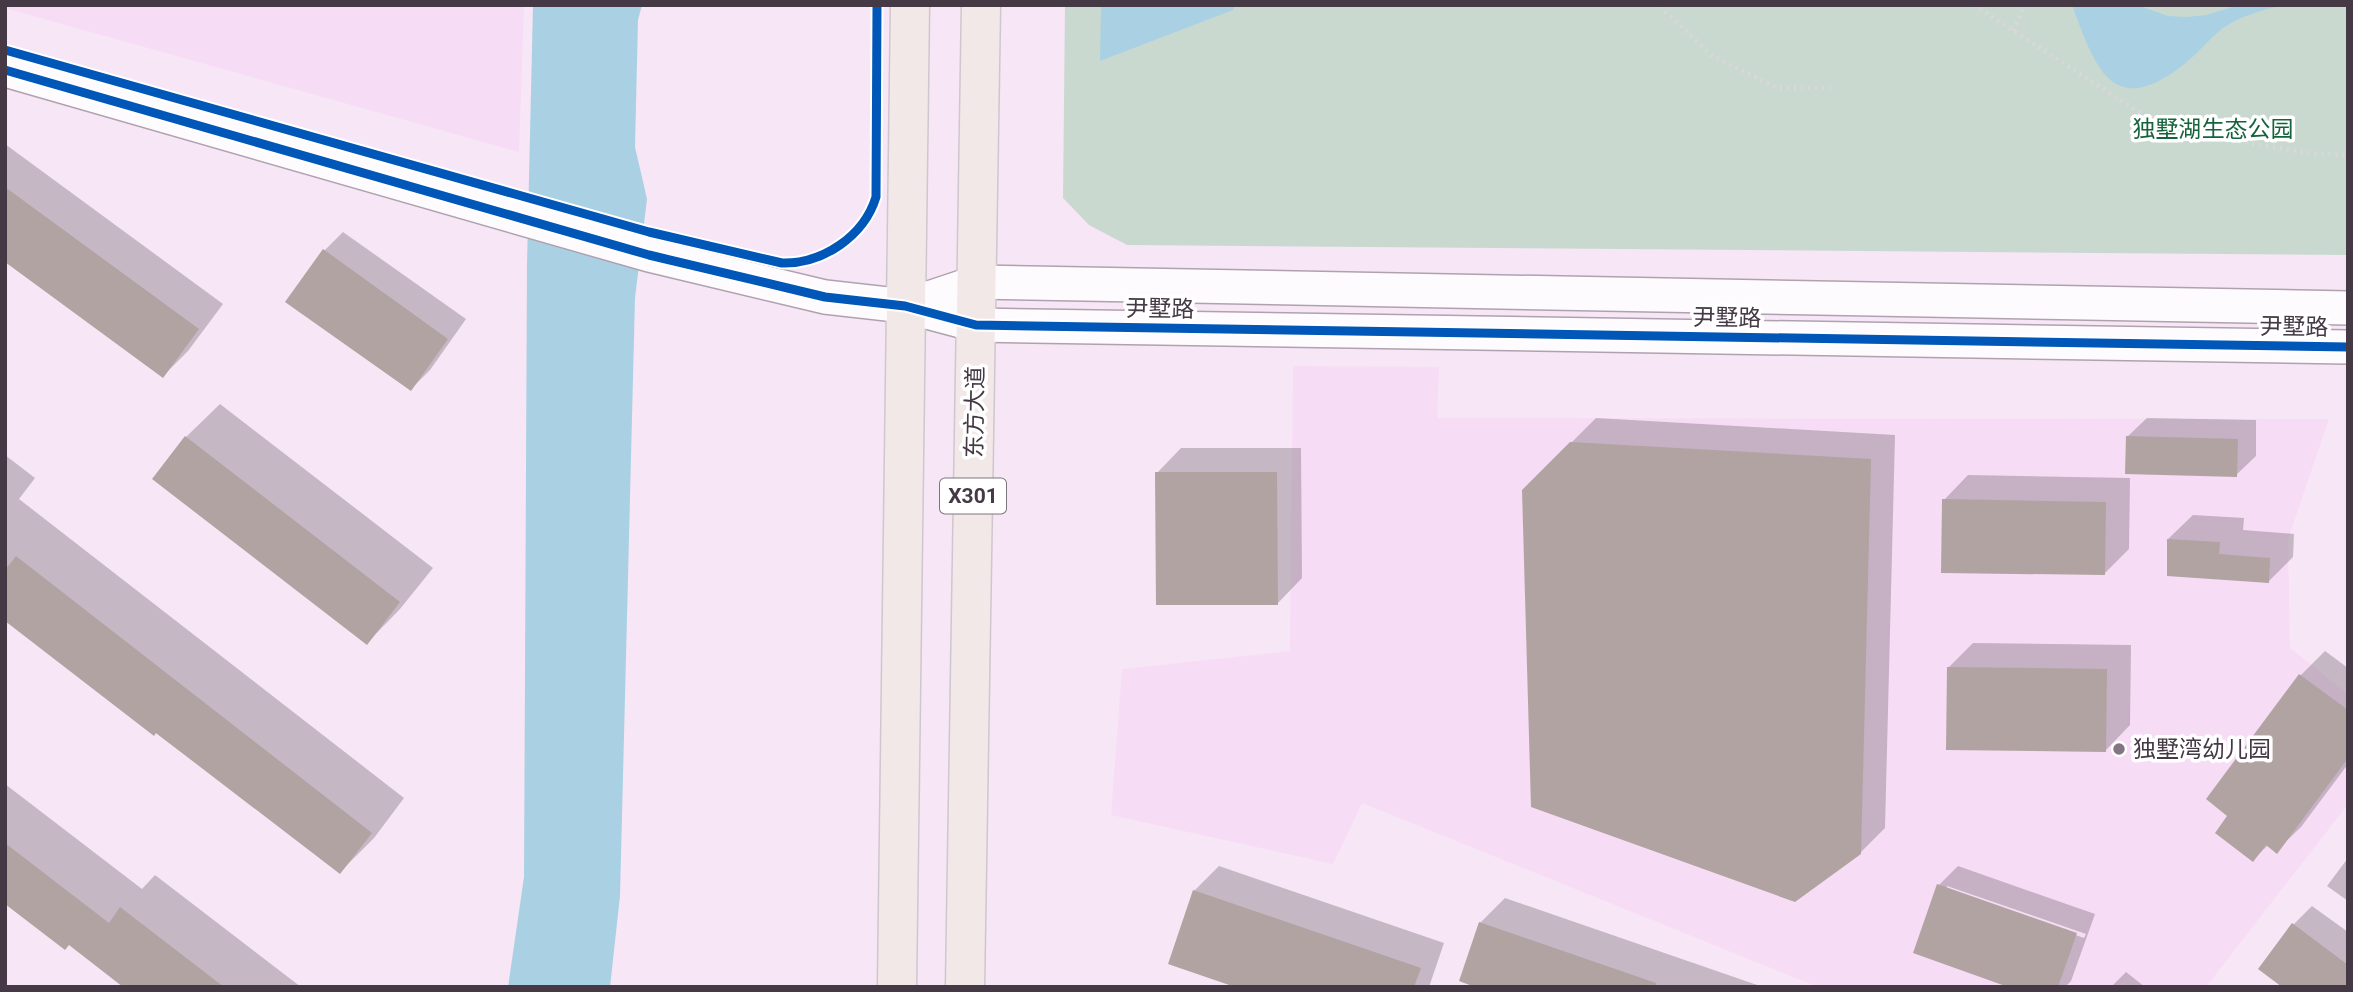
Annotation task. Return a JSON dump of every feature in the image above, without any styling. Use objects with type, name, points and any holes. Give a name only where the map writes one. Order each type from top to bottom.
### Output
[{"type":"main road","points":[[897,987],[910,5]]},
{"type":"main road","name":"东方大道","points":[[965,987],[981,5]]},
{"type":"street","name":"尹墅路","points":[[5,70],[649,255],[825,297],[905,306],[976,325],[2348,347]]},
{"type":"street","name":"尹墅路","points":[[905,306],[977,282],[2348,308]]},
{"type":"path","points":[[1662,5],[1711,55],[1777,88],[1832,88]]},
{"type":"path","points":[[1975,5],[2140,113],[2195,134],[2308,153],[2348,155]]},
{"type":"path","points":[[2014,31],[2024,5]]},
{"type":"shaded area","points":[[5,5],[524,5],[519,152],[5,8]]},
{"type":"shaded area","points":[[1293,366],[1439,367],[1437,418],[2329,419],[2288,539],[2290,648],[2348,694],[2348,804],[2206,987],[1818,987],[1362,803],[1333,864],[1111,815],[1122,669],[1290,651]]},
{"type":"green space","name":"独墅湖生态公园","points":[[1065,5],[2348,5],[2348,255],[1127,245],[1089,225],[1063,198]]},
{"type":"water","points":[[533,5],[642,5],[638,20],[635,147],[647,199],[635,298],[620,896],[610,987],[508,987],[524,877],[527,264]]},
{"type":"water","points":[[1101,5],[1235,5],[1233,10],[1100,61]]},
{"type":"water","points":[[2072,5],[2137,5],[2168,16],[2187,17],[2206,15],[2239,5],[2283,5],[2230,24],[2163,79],[2142,87],[2125,87],[2111,81],[2100,68]]},
{"type":"building","points":[[5,187],[199,329],[163,378],[5,262]]},
{"type":"building","points":[[323,249],[448,339],[411,391],[285,302]]},
{"type":"building","points":[[185,436],[400,602],[367,645],[152,479]]},
{"type":"building","points":[[2126,436],[2238,439],[2237,477],[2125,474]]},
{"type":"building","points":[[1570,442],[1871,459],[1861,854],[1795,902],[1531,807],[1522,490]]},
{"type":"building","points":[[1155,472],[1277,472],[1278,605],[1156,605]]},
{"type":"building","points":[[1942,499],[2106,502],[2105,575],[1941,573]]},
{"type":"building","points":[[2167,539],[2220,542],[2219,554],[2270,558],[2269,583],[2167,576]]},
{"type":"building","points":[[16,556],[372,833],[340,874],[5,621],[5,570]]},
{"type":"building","points":[[1947,667],[2107,669],[2106,752],[1946,750]]},
{"type":"building","points":[[2299,674],[2348,710],[2348,758],[2277,854],[2266,845],[2253,862],[2215,833],[2227,816],[2206,799]]},
{"type":"building","points":[[5,843],[109,923],[120,907],[224,987],[123,987],[69,945],[65,950],[5,904]]},
{"type":"building","points":[[1937,884],[2077,933],[2058,987],[2008,987],[1913,953]]},
{"type":"building","points":[[1193,890],[1421,968],[1414,987],[1235,987],[1168,964]]},
{"type":"building","points":[[1479,922],[1656,983],[1655,987],[1475,987],[1459,981]]},
{"type":"building","points":[[2292,923],[2348,965],[2348,987],[2282,987],[2258,969]]},
{"type":"cycle path","points":[[5,50],[649,232],[782,263],[812,259],[840,245],[862,224],[876,197],[877,5]]},
{"type":"cycle path","points":[[5,70],[649,255],[825,297],[905,306],[976,325],[2348,347]]},
{"type":"place","name":"独墅湾幼儿园","points":[[2119,749]]}]
